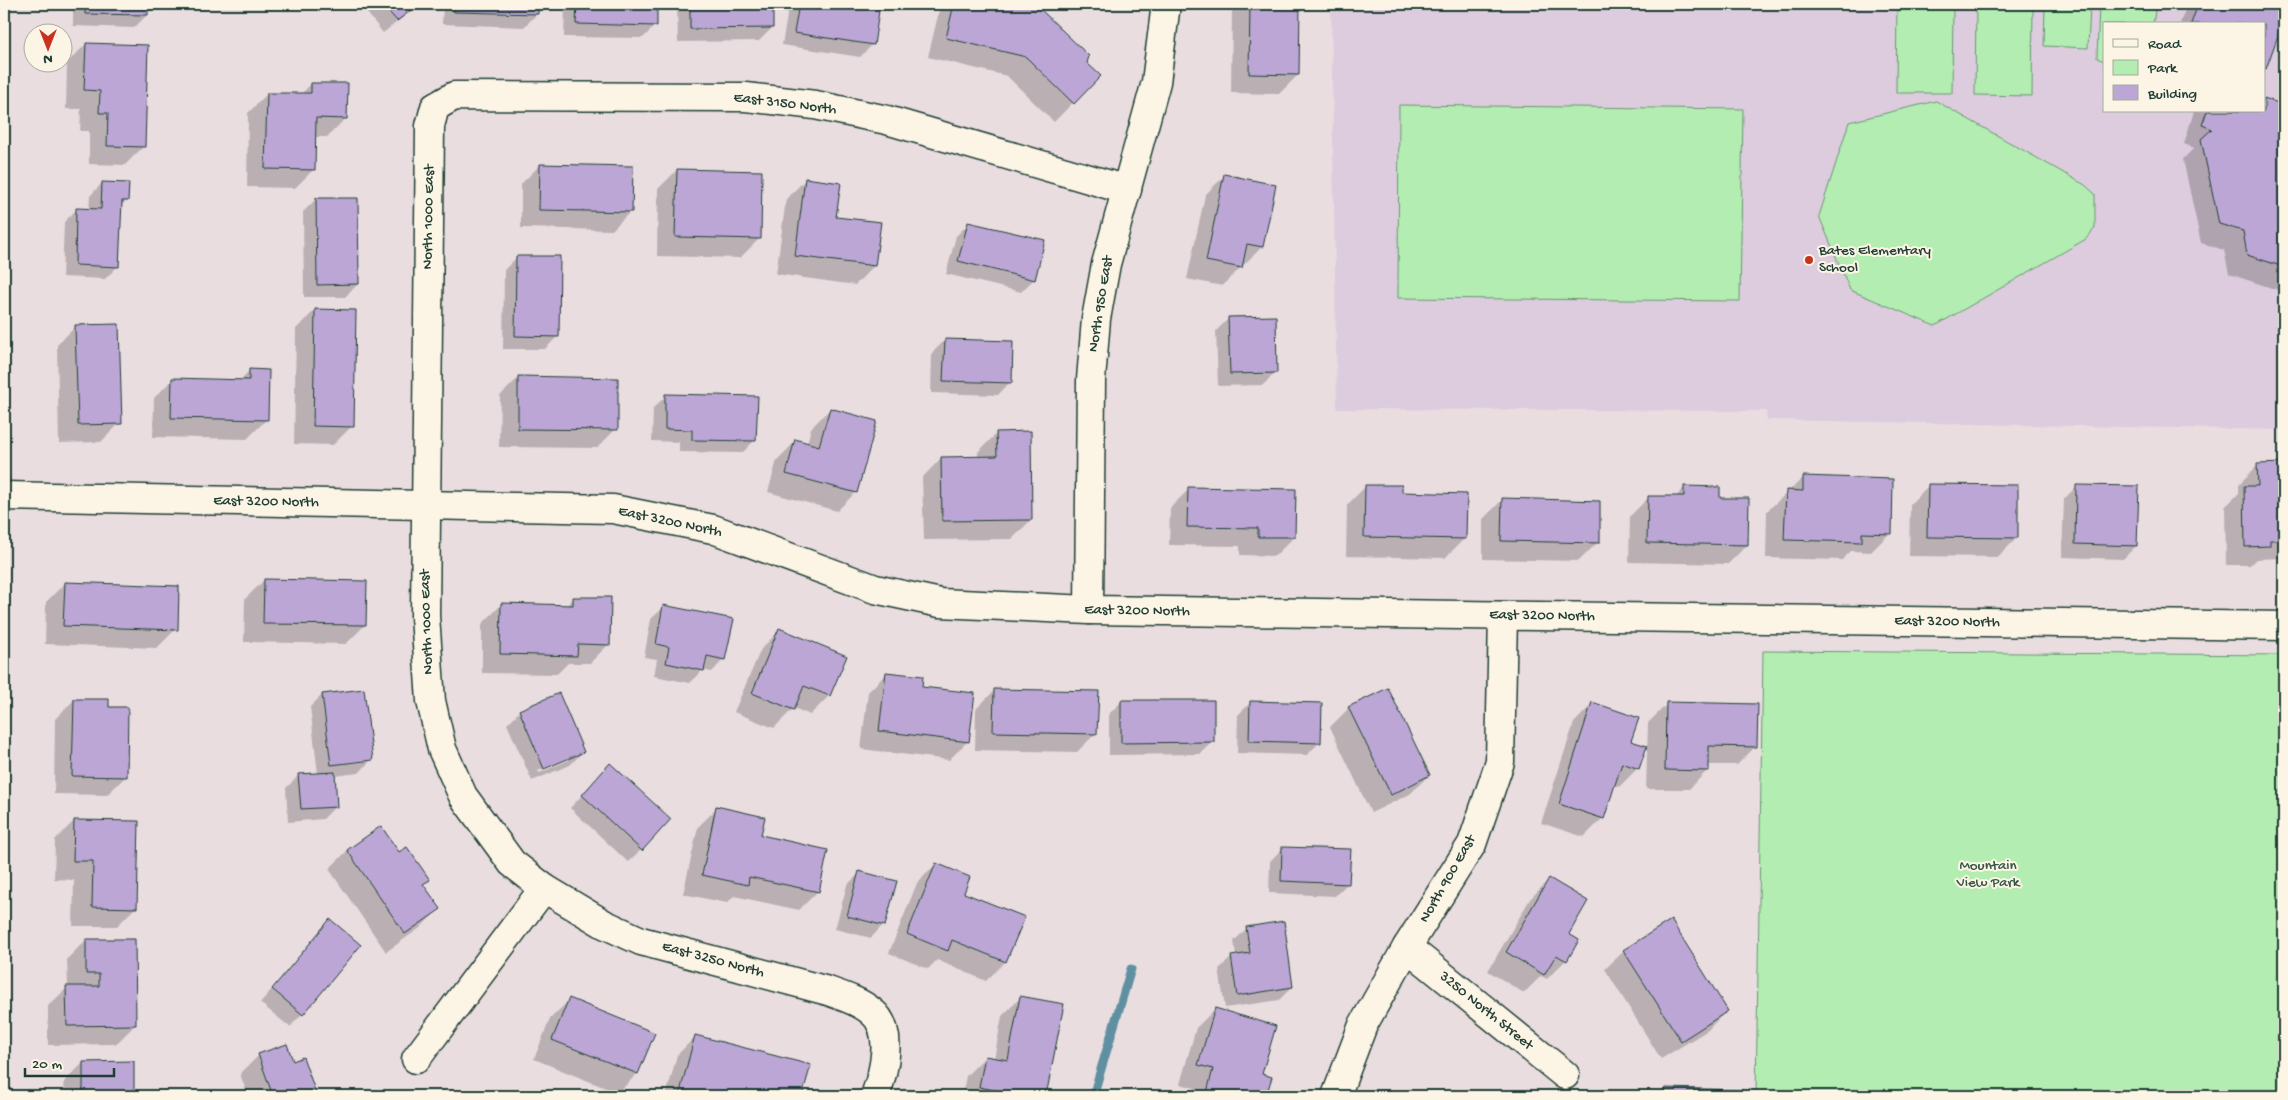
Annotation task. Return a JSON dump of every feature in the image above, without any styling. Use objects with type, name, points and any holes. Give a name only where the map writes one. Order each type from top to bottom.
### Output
[{"type":"street","name":"North 950 East","points":[[1089,610],[1091,380],[1096,319],[1106,264],[1156,82],[1166,4]]},
{"type":"street","name":"East 3150 North","points":[[435,107],[454,96],[746,97],[809,104],[887,120],[1127,190]]},
{"type":"street","name":"North 1000 East","points":[[435,107],[430,126],[426,505],[426,658],[431,701],[442,749],[463,796],[512,863],[544,888]]},
{"type":"street","name":"East 3200 North","points":[[4,496],[613,509],[713,529],[875,589],[940,603],[1089,610],[2284,626]]},
{"type":"street","name":"North 900 East","points":[[1336,1096],[1363,1025],[1407,947],[1472,844],[1500,762],[1503,616]]},
{"type":"street","name":"East 3250 North","points":[[544,888],[604,924],[642,941],[828,991],[852,1000],[872,1011],[882,1024],[884,1056],[875,1096]]},
{"type":"street","points":[[416,1058],[544,888]]},
{"type":"street","name":"3250 North Street","points":[[1407,947],[1565,1075]]},
{"type":"shaded area","name":"Bates Elementary School","points":[[1331,4],[2284,4],[2284,430],[1767,420],[1766,411],[1337,409]]},
{"type":"green space","points":[[1897,4],[1953,4],[1952,93],[1896,93]]},
{"type":"green space","points":[[1976,4],[2033,4],[2032,96],[1975,95]]},
{"type":"green space","points":[[2045,4],[2090,4],[2088,48],[2044,46]]},
{"type":"green space","points":[[2099,4],[2156,4],[2153,22],[2103,22],[2103,61],[2097,58]]},
{"type":"green space","points":[[1936,101],[2085,185],[2095,194],[2095,228],[2086,239],[1935,326],[1850,290],[1819,216],[1849,122]]},
{"type":"green space","points":[[1399,105],[1743,109],[1740,301],[1398,298]]},
{"type":"green space","name":"Mountain View Park","points":[[1763,651],[2284,655],[2284,1096],[1756,1096]]},
{"type":"building","points":[[85,4],[148,4],[148,15],[85,14]]},
{"type":"building","points":[[382,4],[419,4],[397,21]]},
{"type":"building","points":[[454,4],[538,4],[538,14],[454,12]]},
{"type":"building","points":[[577,4],[657,4],[657,26],[576,24]]},
{"type":"building","points":[[690,4],[773,4],[773,28],[690,29]]},
{"type":"building","points":[[799,4],[880,4],[874,45],[794,33]]},
{"type":"building","points":[[954,4],[1037,6],[1089,56],[1087,63],[1101,76],[1074,104],[1026,57],[946,38]]},
{"type":"building","points":[[1250,4],[1300,4],[1299,75],[1249,74]]},
{"type":"building","points":[[2198,4],[2284,4],[2284,24],[2281,27],[2266,69],[2266,22],[2192,22]]},
{"type":"building","points":[[86,43],[148,45],[145,147],[107,146],[108,113],[99,113],[100,91],[84,90]]},
{"type":"building","points":[[311,83],[348,83],[347,119],[316,118],[315,170],[265,169],[267,93],[311,93]]},
{"type":"building","points":[[2266,99],[2281,104],[2284,115],[2284,267],[2247,255],[2243,231],[2219,224],[2201,139],[2212,129],[2202,125],[2207,112],[2266,112]]},
{"type":"building","points":[[540,164],[633,166],[632,212],[539,210]]},
{"type":"building","points":[[677,169],[762,171],[761,239],[675,237]]},
{"type":"building","points":[[1224,174],[1276,185],[1263,247],[1247,244],[1242,268],[1206,261]]},
{"type":"building","points":[[805,178],[841,183],[836,217],[881,222],[875,266],[795,256]]},
{"type":"building","points":[[102,182],[129,183],[128,201],[122,201],[119,267],[75,265],[76,208],[101,209]]},
{"type":"building","points":[[316,198],[358,198],[359,284],[317,285]]},
{"type":"building","points":[[968,222],[1045,240],[1035,280],[958,261]]},
{"type":"building","points":[[516,256],[560,256],[559,337],[515,336]]},
{"type":"building","points":[[315,309],[356,310],[354,427],[313,426]]},
{"type":"building","points":[[1276,316],[1277,373],[1230,374],[1228,317]]},
{"type":"building","points":[[119,324],[122,424],[78,425],[75,325]]},
{"type":"building","points":[[945,339],[1013,341],[1012,383],[943,381]]},
{"type":"building","points":[[249,369],[269,370],[268,420],[171,418],[172,378],[249,380]]},
{"type":"building","points":[[518,376],[618,378],[618,430],[518,429]]},
{"type":"building","points":[[665,394],[758,396],[756,441],[692,440],[692,430],[665,429]]},
{"type":"building","points":[[830,408],[877,421],[857,493],[786,474],[795,439],[819,446]]},
{"type":"building","points":[[1031,431],[1032,520],[942,521],[941,457],[997,456],[996,432]]},
{"type":"building","points":[[2284,463],[2284,540],[2270,540],[2270,546],[2245,547],[2244,486],[2258,486],[2257,464]]},
{"type":"building","points":[[1803,476],[1893,479],[1892,534],[1862,533],[1862,542],[1784,540],[1786,490],[1803,491]]},
{"type":"building","points":[[1928,484],[2018,485],[2018,538],[1927,537]]},
{"type":"building","points":[[1365,485],[1402,485],[1402,492],[1467,494],[1466,539],[1364,537]]},
{"type":"building","points":[[2076,485],[2139,486],[2137,546],[2075,544]]},
{"type":"building","points":[[1684,486],[1720,487],[1720,498],[1749,498],[1748,545],[1647,543],[1648,496],[1684,496]]},
{"type":"building","points":[[1188,487],[1296,489],[1295,537],[1258,537],[1258,528],[1187,527]]},
{"type":"building","points":[[1502,498],[1600,501],[1600,543],[1501,541]]},
{"type":"building","points":[[264,579],[367,581],[366,625],[263,624]]},
{"type":"building","points":[[65,582],[179,586],[178,630],[63,626]]},
{"type":"building","points":[[573,597],[611,597],[610,645],[578,644],[577,656],[500,654],[501,603],[573,605]]},
{"type":"building","points":[[663,605],[734,619],[725,660],[707,656],[704,671],[666,663],[669,647],[656,644]]},
{"type":"building","points":[[779,628],[847,656],[830,696],[804,686],[794,710],[752,693]]},
{"type":"building","points":[[886,672],[923,676],[922,687],[975,693],[969,742],[879,731]]},
{"type":"building","points":[[1388,688],[1430,775],[1391,795],[1348,707]]},
{"type":"building","points":[[364,689],[373,760],[331,765],[322,694]]},
{"type":"building","points":[[994,689],[1099,691],[1097,734],[993,732]]},
{"type":"building","points":[[559,693],[584,752],[544,769],[519,710]]},
{"type":"building","points":[[74,699],[109,699],[109,707],[128,707],[127,777],[72,776]]},
{"type":"building","points":[[1121,700],[1214,700],[1214,742],[1121,743]]},
{"type":"building","points":[[1250,701],[1322,703],[1321,743],[1249,741]]},
{"type":"building","points":[[1592,702],[1639,718],[1631,741],[1647,746],[1639,769],[1622,763],[1604,819],[1559,804]]},
{"type":"building","points":[[1666,702],[1758,704],[1757,747],[1709,746],[1709,771],[1665,770]]},
{"type":"building","points":[[610,763],[671,819],[642,851],[582,795]]},
{"type":"building","points":[[335,772],[337,807],[301,809],[298,774]]},
{"type":"building","points":[[716,806],[765,817],[761,835],[828,850],[819,892],[749,877],[748,885],[702,875]]},
{"type":"building","points":[[74,820],[139,821],[137,908],[92,907],[93,861],[73,861]]},
{"type":"building","points":[[381,826],[399,852],[407,847],[430,880],[423,884],[441,909],[405,934],[347,850]]},
{"type":"building","points":[[1282,847],[1351,849],[1349,884],[1281,881]]},
{"type":"building","points":[[936,863],[970,877],[964,893],[1025,917],[1006,962],[952,940],[948,951],[907,934]]},
{"type":"building","points":[[859,871],[897,881],[885,926],[847,916]]},
{"type":"building","points":[[1549,878],[1588,901],[1569,934],[1579,940],[1567,961],[1556,955],[1544,975],[1506,952]]},
{"type":"building","points":[[330,919],[361,945],[303,1015],[272,989]]},
{"type":"building","points":[[1671,920],[1728,1011],[1681,1041],[1623,950]]},
{"type":"building","points":[[1284,921],[1293,987],[1237,996],[1231,956],[1250,953],[1246,927]]},
{"type":"building","points":[[86,939],[135,939],[136,1025],[67,1026],[66,986],[99,986],[99,974],[86,974]]},
{"type":"building","points":[[1020,996],[1064,1004],[1046,1096],[1025,1096],[979,1087],[985,1056],[1008,1060]]},
{"type":"building","points":[[569,998],[655,1033],[638,1074],[552,1040]]},
{"type":"building","points":[[1215,1008],[1276,1026],[1262,1074],[1272,1077],[1266,1096],[1222,1096],[1207,1092],[1213,1069],[1198,1065]]},
{"type":"building","points":[[695,1035],[811,1065],[802,1096],[679,1096]]},
{"type":"building","points":[[287,1044],[293,1061],[303,1057],[317,1096],[273,1096],[258,1054]]},
{"type":"building","points":[[134,1061],[134,1096],[83,1096],[83,1062]]},
{"type":"building","points":[[1665,1088],[1742,1090],[1741,1096],[1664,1096]]},
{"type":"waterway","points":[[1093,1096],[1131,969]]},
{"type":"place","name":"Bates Elementary School","points":[[1809,260]]}]
